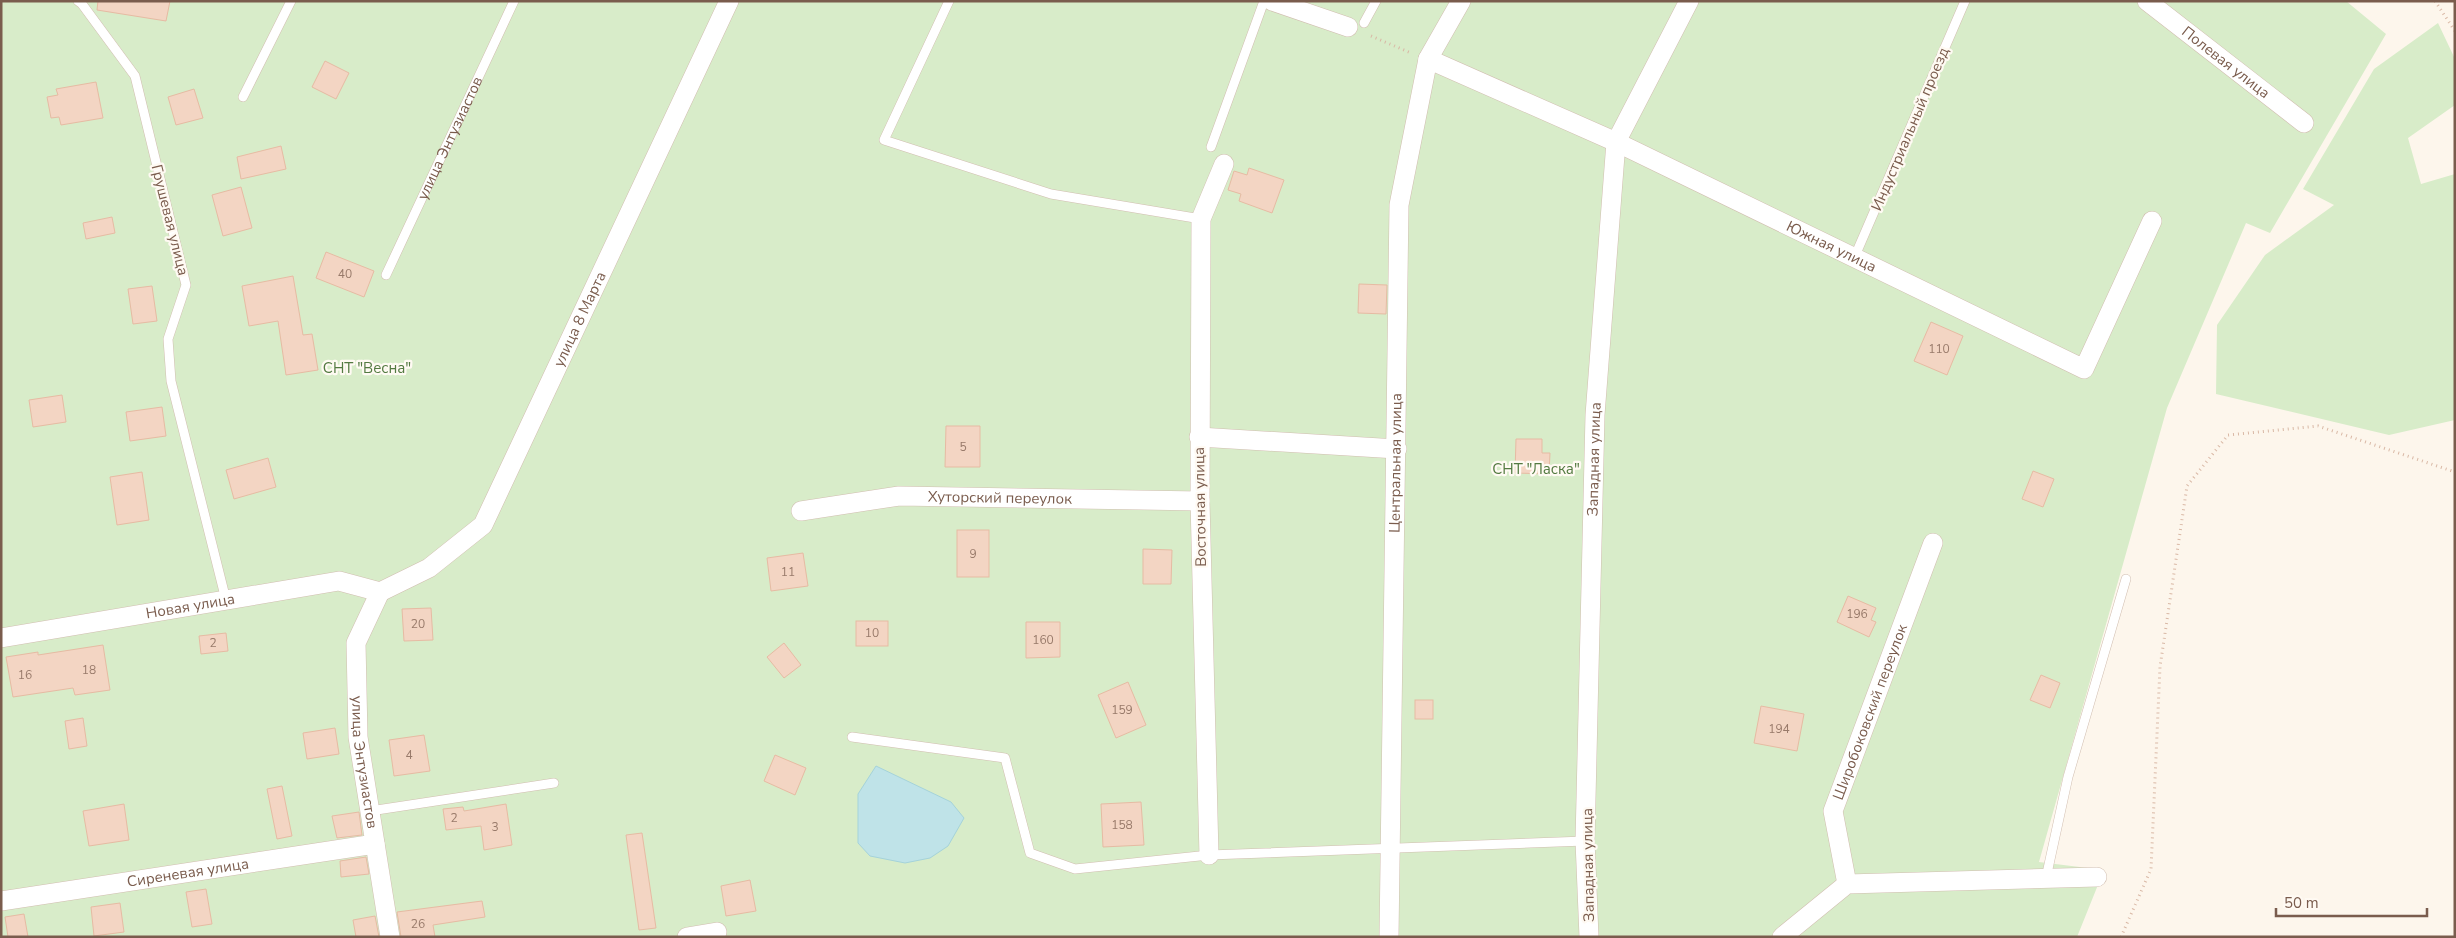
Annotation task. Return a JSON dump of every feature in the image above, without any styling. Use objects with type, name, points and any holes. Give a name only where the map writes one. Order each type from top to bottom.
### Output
[{"type":"street","name":"улица 8 Марта","points":[[380,592],[429,568],[483,525],[729,1]]},
{"type":"street","points":[[1272,1],[1356,25]]},
{"type":"street","name":"Центральная улица","points":[[1389,937],[1388,847],[1397,449],[1399,205],[1428,59],[1461,1]]},
{"type":"street","name":"Западная улица","points":[[1589,937],[1585,841],[1595,415],[1616,142],[1689,1]]},
{"type":"street","name":"Полевая улица","points":[[2147,1],[2304,123]]},
{"type":"street","name":"Южная улица","points":[[1428,59],[1616,142],[1855,256],[2084,369],[2152,221]]},
{"type":"street","name":"Восточная улица","points":[[1209,855],[1199,438],[1201,219],[1224,164]]},
{"type":"street","points":[[1199,438],[1397,449]]},
{"type":"street","name":"Хуторский переулок","points":[[801,511],[899,496],[1200,501]]},
{"type":"street","name":"Широбоковский переулок","points":[[1847,884],[1833,811],[1933,543]]},
{"type":"street","name":"Новая улица","points":[[1,638],[338,581],[380,592]]},
{"type":"street","name":"улица Энтузиастов","points":[[380,592],[356,643],[358,737],[390,937]]},
{"type":"street","name":"Сиреневая улица","points":[[1,901],[375,844]]},
{"type":"street","points":[[1782,937],[1847,884],[2097,877]]},
{"type":"street","points":[[687,937],[717,932]]},
{"type":"lane","points":[[243,97],[291,1]]},
{"type":"lane","name":"улица Энтузиастов","points":[[386,275],[514,1]]},
{"type":"lane","points":[[949,1],[884,140],[1051,194],[1201,219]]},
{"type":"lane","points":[[1212,147],[1264,1]]},
{"type":"lane","points":[[1356,25],[1376,1]]},
{"type":"lane","name":"Индустриальный проезд","points":[[1855,256],[1966,1]]},
{"type":"lane","name":"Грушевая улица","points":[[81,2],[134,76],[186,285],[168,339],[171,381],[226,600]]},
{"type":"lane","points":[[2046,878],[2068,777],[2126,579]]},
{"type":"lane","points":[[852,738],[1005,758],[1030,853],[1075,868],[1209,855],[1585,841]]},
{"type":"lane","points":[[370,811],[554,783]]},
{"type":"path","points":[[2435,1],[2455,31]]},
{"type":"path","points":[[1356,25],[1428,59]]},
{"type":"path","points":[[2121,937],[2151,869],[2160,667],[2187,486],[2228,436],[2318,426],[2455,472]]},
{"type":"green space","name":"СНТ \"Ласка\"","points":[[1,1],[2346,1],[2386,34],[2270,233],[2246,223],[2167,408],[2039,862],[2104,870],[2077,937],[1,937]]},
{"type":"green space","points":[[2438,23],[2455,59],[2455,105],[2408,138],[2421,184],[2455,174],[2455,420],[2389,435],[2216,394],[2217,325],[2265,255],[2334,205],[2303,189],[2374,69]]},
{"type":"water","points":[[876,766],[951,802],[964,818],[948,846],[930,858],[905,863],[870,856],[858,843],[858,794]]},
{"type":"building","points":[[98,1],[170,1],[166,21],[97,10]]},
{"type":"building","points":[[325,61],[349,73],[336,99],[312,87]]},
{"type":"building","points":[[96,82],[103,118],[61,125],[59,117],[51,118],[47,97],[58,95],[56,89]]},
{"type":"building","points":[[194,89],[203,118],[176,125],[168,97]]},
{"type":"building","points":[[281,146],[286,169],[241,179],[237,157]]},
{"type":"building","points":[[1249,168],[1284,180],[1272,213],[1239,201],[1241,194],[1228,190],[1234,171],[1247,175]]},
{"type":"building","points":[[241,187],[252,228],[223,236],[212,195]]},
{"type":"building","points":[[112,217],[115,233],[86,239],[83,223]]},
{"type":"building","points":[[326,252],[374,271],[364,297],[316,278]]},
{"type":"building","points":[[293,276],[303,335],[312,334],[318,370],[286,375],[278,321],[249,326],[242,286]]},
{"type":"building","points":[[1359,284],[1387,285],[1386,314],[1358,313]]},
{"type":"building","points":[[152,286],[157,321],[133,324],[128,289]]},
{"type":"building","points":[[1931,322],[1963,336],[1947,375],[1914,361]]},
{"type":"building","points":[[62,395],[66,422],[33,427],[29,400]]},
{"type":"building","points":[[162,407],[166,436],[130,441],[126,412]]},
{"type":"building","points":[[946,426],[980,426],[980,467],[945,467]]},
{"type":"building","points":[[1516,439],[1542,439],[1542,453],[1550,453],[1549,474],[1515,473]]},
{"type":"building","points":[[268,458],[276,487],[234,499],[226,470]]},
{"type":"building","points":[[2033,471],[2054,479],[2043,507],[2022,499]]},
{"type":"building","points":[[142,472],[149,520],[117,525],[110,477]]},
{"type":"building","points":[[957,530],[989,530],[989,577],[957,577]]},
{"type":"building","points":[[1143,549],[1172,550],[1171,584],[1143,584]]},
{"type":"building","points":[[803,553],[808,586],[771,591],[767,558]]},
{"type":"building","points":[[1848,596],[1876,608],[1871,620],[1876,622],[1869,637],[1837,622]]},
{"type":"building","points":[[431,608],[433,640],[404,641],[402,609]]},
{"type":"building","points":[[856,621],[888,621],[888,646],[856,646]]},
{"type":"building","points":[[1026,622],[1060,622],[1060,657],[1026,658]]},
{"type":"building","points":[[226,633],[228,651],[201,654],[199,636]]},
{"type":"building","points":[[784,643],[801,665],[784,678],[767,657]]},
{"type":"building","points":[[103,645],[110,690],[75,695],[73,688],[13,697],[6,657],[38,652],[38,655]]},
{"type":"building","points":[[2041,675],[2060,683],[2050,708],[2030,700]]},
{"type":"building","points":[[1128,682],[1146,725],[1116,738],[1098,695]]},
{"type":"building","points":[[1415,700],[1433,700],[1433,719],[1415,719]]},
{"type":"building","points":[[1761,706],[1804,714],[1797,751],[1754,743]]},
{"type":"building","points":[[83,718],[87,746],[69,749],[65,721]]},
{"type":"building","points":[[335,728],[339,754],[307,759],[303,733]]},
{"type":"building","points":[[424,735],[430,771],[394,776],[389,740]]},
{"type":"building","points":[[775,755],[806,768],[795,795],[764,781]]},
{"type":"building","points":[[282,786],[292,836],[277,839],[267,789]]},
{"type":"building","points":[[1141,802],[1144,845],[1103,847],[1101,804]]},
{"type":"building","points":[[124,804],[129,840],[89,846],[83,811]]},
{"type":"building","points":[[506,804],[512,845],[484,850],[481,826],[446,830],[443,809],[463,807],[464,811]]},
{"type":"building","points":[[359,812],[362,835],[337,838],[332,816]]},
{"type":"building","points":[[642,833],[656,928],[639,930],[626,835]]},
{"type":"building","points":[[366,857],[369,874],[341,877],[340,861]]},
{"type":"building","points":[[750,880],[756,911],[726,916],[721,886]]},
{"type":"building","points":[[206,889],[212,924],[192,927],[186,892]]},
{"type":"building","points":[[482,901],[485,917],[433,925],[435,937],[401,937],[397,912]]},
{"type":"building","points":[[120,903],[124,932],[94,936],[91,907]]},
{"type":"building","points":[[24,914],[28,937],[8,937],[5,917]]},
{"type":"building","points":[[375,916],[379,937],[356,937],[353,920]]},
{"type":"park label","name":"СНТ \"Весна\"","points":[[367,368]]}]
